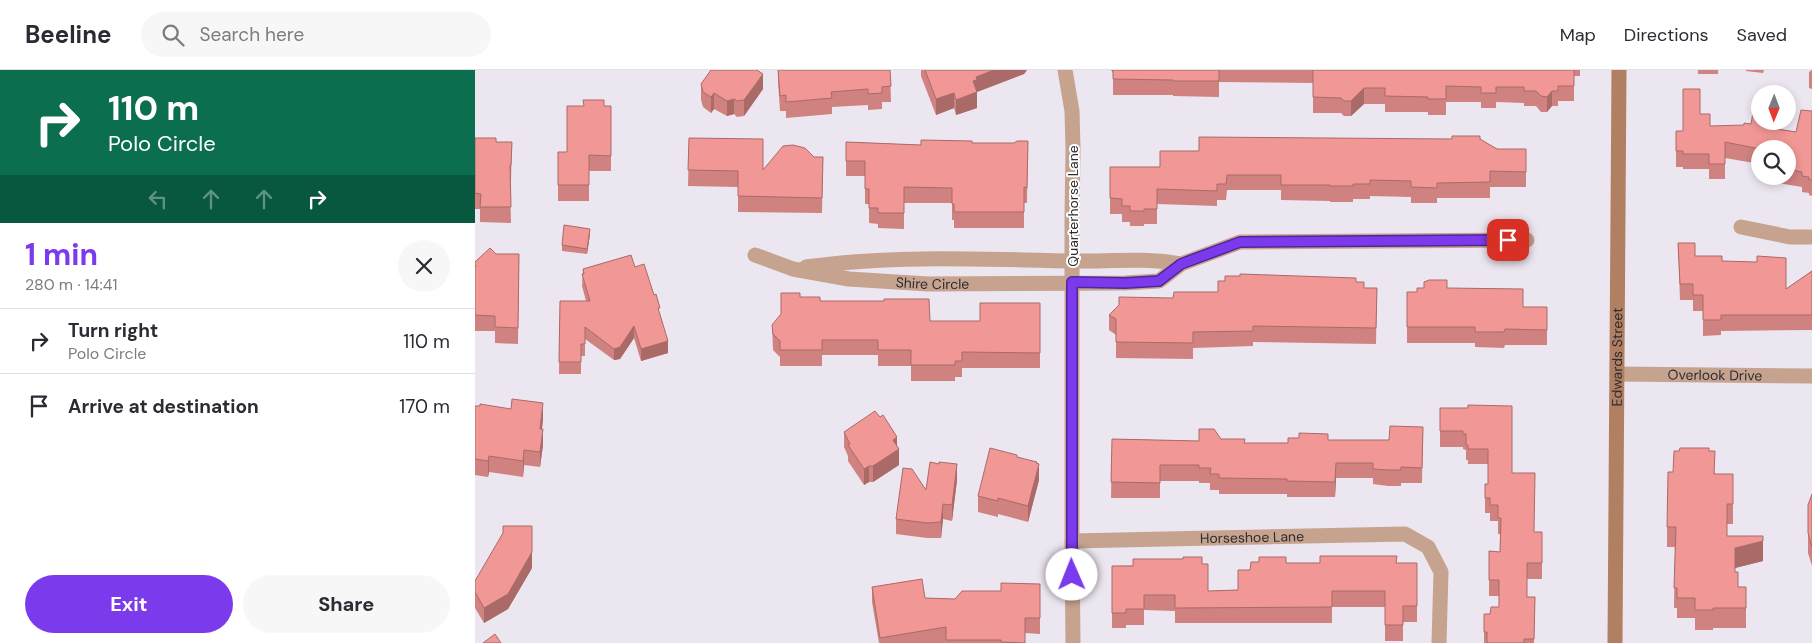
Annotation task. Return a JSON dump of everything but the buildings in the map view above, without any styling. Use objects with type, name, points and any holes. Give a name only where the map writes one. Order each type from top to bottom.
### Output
[{"type":"main road","name":"Edwards Street","points":[[1615,643],[1619,70]]},
{"type":"street","name":"Quarterhorse Lane","points":[[1065,70],[1072,111],[1073,149],[1071,541],[1073,643]]},
{"type":"street","points":[[1741,227],[1790,237],[1812,237]]},
{"type":"street","points":[[1181,264],[1240,242],[1527,240]]},
{"type":"street","name":"Shire Circle","points":[[755,255],[793,269],[849,279],[928,284],[1125,283],[1159,281],[1181,264]]},
{"type":"street","name":"Shire Circle","points":[[793,269],[848,261],[898,258],[1072,261],[1158,260],[1181,264]]},
{"type":"street","name":"Overlook Drive","points":[[1617,374],[1812,376]]},
{"type":"street","name":"Horseshoe Lane","points":[[1071,541],[1405,534],[1428,547],[1441,572],[1439,643]]},
{"type":"route","points":[[1072,575],[1072,282],[1125,283],[1159,281],[1181,264],[1240,242],[1508,240]]}]
